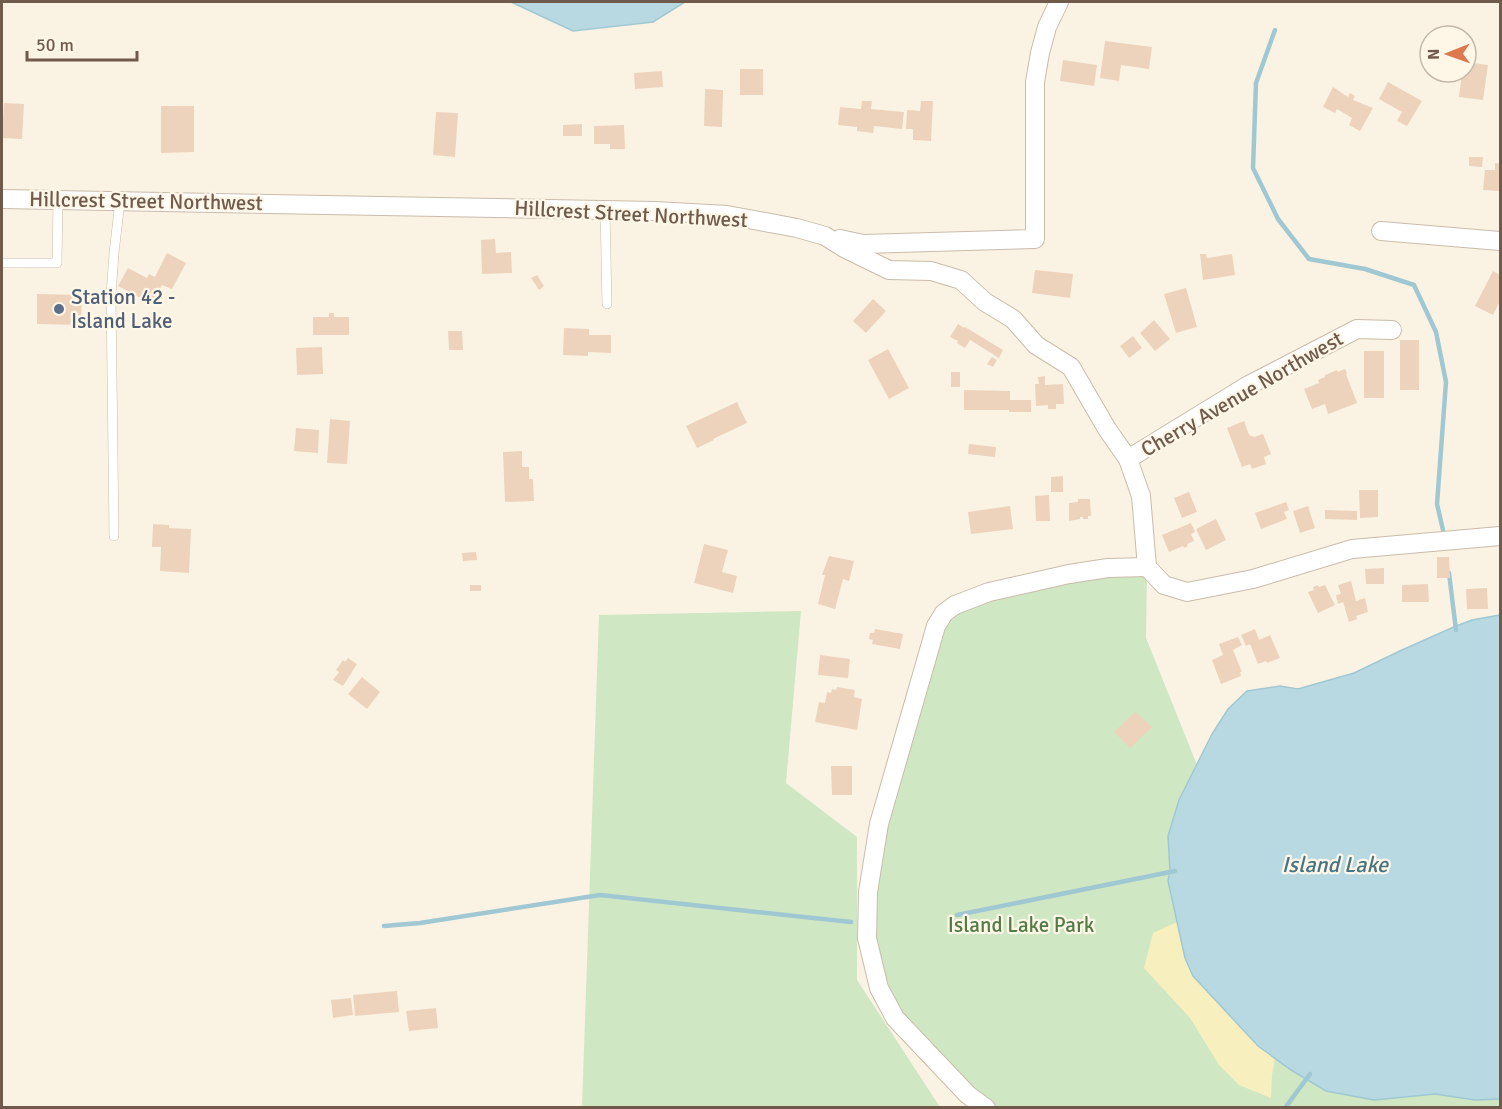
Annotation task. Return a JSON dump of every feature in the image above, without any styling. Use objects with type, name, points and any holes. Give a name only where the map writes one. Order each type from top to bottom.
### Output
[{"type":"street","points":[[825,236],[863,244],[1035,239],[1035,81],[1047,27],[1059,2]]},
{"type":"street","name":"Hillcrest Street Northwest","points":[[2,199],[605,210],[727,215],[797,228],[825,236],[843,248],[889,270],[931,271],[961,280],[985,302],[1013,320],[1036,345],[1071,367],[1107,429],[1128,459],[1141,496],[1147,567]]},
{"type":"street","points":[[1381,231],[1500,241]]},
{"type":"street","name":"Cherry Avenue Northwest","points":[[1128,459],[1246,386],[1357,329],[1392,330]]},
{"type":"street","points":[[986,1107],[968,1095],[895,1018],[879,988],[867,938],[868,892],[879,825],[936,626],[945,613],[955,606],[989,592],[1108,568],[1147,567],[1164,585],[1187,592],[1253,579],[1352,549],[1500,536]]},
{"type":"lane","points":[[2,263],[57,263],[58,200]]},
{"type":"lane","points":[[114,536],[111,295],[120,201]]},
{"type":"lane","points":[[605,210],[607,304]]},
{"type":"green space","name":"Island Lake Park","points":[[1147,567],[1146,638],[1197,765],[1179,800],[1168,881],[1185,958],[1258,1046],[1306,1079],[1374,1100],[1435,1094],[1475,1100],[1500,1099],[1500,1107],[986,1107],[879,988],[868,892],[924,669],[955,605]]},
{"type":"green space","points":[[801,611],[786,783],[857,837],[857,980],[940,1107],[582,1107],[599,615]]},
{"type":"sand","points":[[1177,922],[1185,958],[1193,976],[1258,1046],[1275,1058],[1271,1098],[1239,1085],[1219,1065],[1190,1018],[1144,968],[1153,933]]},
{"type":"water","points":[[511,2],[685,2],[653,22],[573,31]]},
{"type":"water","name":"Island Lake","points":[[1500,615],[1500,1099],[1475,1100],[1435,1094],[1374,1100],[1326,1091],[1291,1070],[1258,1046],[1193,976],[1185,958],[1168,881],[1170,871],[1168,836],[1179,800],[1212,734],[1228,709],[1247,691],[1280,686],[1298,689],[1354,673],[1456,626],[1472,620]]},
{"type":"building","points":[[1105,41],[1152,47],[1149,69],[1121,65],[1119,81],[1100,78]]},
{"type":"building","points":[[1063,60],[1097,65],[1094,86],[1060,81]]},
{"type":"building","points":[[1478,64],[1488,65],[1483,100],[1459,97],[1461,84],[1478,84]]},
{"type":"building","points":[[740,69],[763,69],[763,95],[740,95]]},
{"type":"building","points":[[662,71],[663,87],[635,89],[634,73]]},
{"type":"building","points":[[1388,82],[1422,101],[1407,126],[1397,121],[1402,112],[1379,99]]},
{"type":"building","points":[[1333,87],[1348,97],[1350,93],[1355,96],[1353,100],[1373,108],[1360,131],[1349,125],[1352,118],[1337,109],[1335,113],[1323,107]]},
{"type":"building","points":[[705,89],[723,90],[722,127],[704,126]]},
{"type":"building","points":[[862,101],[872,101],[871,109],[904,112],[902,129],[874,126],[873,133],[857,131],[857,127],[838,125],[840,107],[861,109]]},
{"type":"building","points":[[921,101],[933,101],[931,141],[913,140],[913,129],[906,129],[907,110],[920,111]]},
{"type":"building","points":[[4,103],[24,104],[22,139],[2,138]]},
{"type":"building","points":[[161,106],[194,106],[194,152],[161,153]]},
{"type":"building","points":[[436,112],[458,113],[455,157],[433,155]]},
{"type":"building","points":[[582,124],[582,136],[563,136],[563,125]]},
{"type":"building","points":[[624,125],[625,149],[610,149],[610,144],[594,144],[594,126]]},
{"type":"building","points":[[1469,157],[1483,157],[1482,167],[1469,166]]},
{"type":"building","points":[[1495,163],[1500,164],[1500,191],[1483,190],[1485,170],[1495,170]]},
{"type":"building","points":[[495,239],[496,253],[511,252],[512,273],[482,274],[481,240]]},
{"type":"building","points":[[167,253],[186,263],[172,289],[162,285],[152,304],[118,286],[128,268],[147,278],[149,274],[155,277]]},
{"type":"building","points":[[1200,254],[1206,254],[1207,258],[1232,254],[1235,275],[1203,280]]},
{"type":"building","points":[[1035,270],[1073,274],[1070,298],[1032,293]]},
{"type":"building","points":[[1493,271],[1500,275],[1500,301],[1493,315],[1475,306]]},
{"type":"building","points":[[537,275],[544,286],[539,290],[531,278]]},
{"type":"building","points":[[1186,288],[1197,327],[1176,333],[1164,294]]},
{"type":"building","name":"Station 42 - Island Lake","points":[[37,294],[82,295],[81,325],[37,324]]},
{"type":"building","points":[[873,299],[886,311],[866,333],[853,321]]},
{"type":"building","points":[[329,313],[334,313],[334,317],[349,317],[349,335],[313,335],[313,317],[329,317]]},
{"type":"building","points":[[1154,320],[1170,339],[1155,351],[1140,333]]},
{"type":"building","points":[[958,324],[1003,350],[999,358],[970,340],[965,348],[957,343],[958,341],[950,337]]},
{"type":"building","points":[[564,328],[589,329],[589,335],[611,335],[611,353],[588,352],[588,356],[563,355]]},
{"type":"building","points":[[448,331],[462,331],[463,350],[449,350]]},
{"type":"building","points":[[1133,336],[1142,348],[1129,358],[1120,346]]},
{"type":"building","points":[[1400,340],[1419,340],[1419,390],[1400,390]]},
{"type":"building","points":[[322,347],[323,374],[297,375],[296,348]]},
{"type":"building","points":[[888,349],[909,388],[889,399],[868,360]]},
{"type":"building","points":[[1364,351],[1384,351],[1384,398],[1364,398]]},
{"type":"building","points":[[992,357],[997,360],[993,367],[987,364]]},
{"type":"building","points":[[1345,369],[1357,403],[1328,414],[1325,404],[1312,409],[1304,389],[1319,383],[1318,380],[1325,375]]},
{"type":"building","points":[[951,372],[960,372],[960,387],[951,387]]},
{"type":"building","points":[[1045,376],[1045,385],[1063,384],[1064,404],[1056,404],[1056,409],[1048,409],[1048,405],[1036,406],[1035,384],[1039,384],[1038,377]]},
{"type":"building","points":[[964,390],[1010,391],[1010,400],[1031,400],[1031,412],[964,410]]},
{"type":"building","points":[[737,402],[747,423],[697,448],[686,426]]},
{"type":"building","points":[[330,419],[350,421],[347,464],[327,463]]},
{"type":"building","points":[[1244,421],[1249,435],[1254,437],[1263,434],[1271,454],[1264,457],[1266,464],[1252,469],[1250,464],[1242,467],[1227,428]]},
{"type":"building","points":[[296,428],[319,430],[318,453],[294,451]]},
{"type":"building","points":[[969,444],[996,447],[995,457],[968,454]]},
{"type":"building","points":[[522,451],[522,467],[529,467],[529,479],[533,479],[534,501],[505,502],[503,452]]},
{"type":"building","points":[[1063,476],[1063,492],[1051,492],[1051,477]]},
{"type":"building","points":[[1359,490],[1378,490],[1378,517],[1360,518]]},
{"type":"building","points":[[1189,492],[1197,512],[1182,518],[1174,498]]},
{"type":"building","points":[[1049,495],[1050,521],[1036,521],[1035,496]]},
{"type":"building","points":[[1078,499],[1090,499],[1091,516],[1088,516],[1088,519],[1080,517],[1080,519],[1069,521],[1069,503],[1078,502]]},
{"type":"building","points":[[1286,502],[1289,510],[1284,512],[1287,519],[1261,529],[1255,513]]},
{"type":"building","points":[[1010,506],[1013,529],[971,534],[968,512]]},
{"type":"building","points":[[1308,506],[1315,528],[1300,533],[1293,511]]},
{"type":"building","points":[[1325,510],[1357,511],[1357,520],[1325,519]]},
{"type":"building","points":[[1216,519],[1226,540],[1206,550],[1196,529]]},
{"type":"building","points":[[1191,523],[1195,532],[1191,534],[1194,541],[1184,548],[1183,546],[1169,552],[1162,535]]},
{"type":"building","points":[[153,524],[169,525],[169,528],[191,529],[189,573],[160,571],[161,547],[152,547]]},
{"type":"building","points":[[704,544],[728,550],[722,572],[737,576],[733,593],[694,583]]},
{"type":"building","points":[[476,552],[477,560],[463,561],[462,553]]},
{"type":"building","points":[[829,556],[854,561],[849,581],[843,579],[835,609],[818,604],[825,575],[822,575]]},
{"type":"building","points":[[1437,557],[1449,557],[1450,578],[1437,578]]},
{"type":"building","points":[[1384,568],[1384,584],[1366,584],[1365,569]]},
{"type":"building","points":[[1351,581],[1356,601],[1365,598],[1368,612],[1356,616],[1357,619],[1349,622],[1343,602],[1338,604],[1336,595],[1341,594],[1338,585]]},
{"type":"building","points":[[1428,584],[1429,602],[1402,602],[1402,585]]},
{"type":"building","points":[[470,585],[481,585],[481,591],[470,591]]},
{"type":"building","points":[[1318,585],[1319,587],[1325,585],[1335,605],[1318,613],[1308,592],[1314,590],[1313,587]]},
{"type":"building","points":[[1487,588],[1488,609],[1467,609],[1466,589]]},
{"type":"building","points":[[875,629],[903,634],[900,649],[872,644],[873,640],[869,639],[870,633],[874,633]]},
{"type":"building","points":[[1255,629],[1259,640],[1270,635],[1280,658],[1258,664],[1250,644],[1246,646],[1241,635]]},
{"type":"building","points":[[1238,637],[1242,645],[1233,650],[1242,672],[1240,672],[1241,676],[1221,684],[1212,660],[1223,655],[1219,644]]},
{"type":"building","points":[[820,655],[850,659],[848,678],[818,675]]},
{"type":"building","points":[[348,658],[357,664],[343,686],[333,680],[339,672],[336,670],[343,660],[345,662]]},
{"type":"building","points":[[362,677],[380,692],[367,709],[348,694]]},
{"type":"building","points":[[837,687],[855,690],[854,697],[862,699],[857,730],[815,722],[819,702],[825,703],[827,692],[831,693],[832,689],[836,690]]},
{"type":"building","points":[[1135,712],[1152,727],[1130,748],[1114,732]]},
{"type":"building","points":[[831,766],[852,766],[852,795],[832,795]]},
{"type":"building","points":[[397,991],[399,1012],[355,1016],[353,995]]},
{"type":"building","points":[[351,998],[353,1015],[333,1018],[331,1000]]},
{"type":"building","points":[[436,1008],[438,1028],[409,1031],[406,1011]]},
{"type":"waterway","points":[[1275,30],[1256,83],[1253,168],[1278,219],[1309,259],[1365,269],[1414,285],[1436,332],[1446,382],[1437,504],[1443,530]]},
{"type":"waterway","points":[[1449,573],[1456,630]]},
{"type":"waterway","points":[[957,915],[1175,871]]},
{"type":"waterway","points":[[384,926],[420,923],[600,895],[851,922]]},
{"type":"waterway","points":[[1285,1108],[1310,1074]]},
{"type":"place","name":"Station 42 - Island Lake","points":[[59,309]]}]
